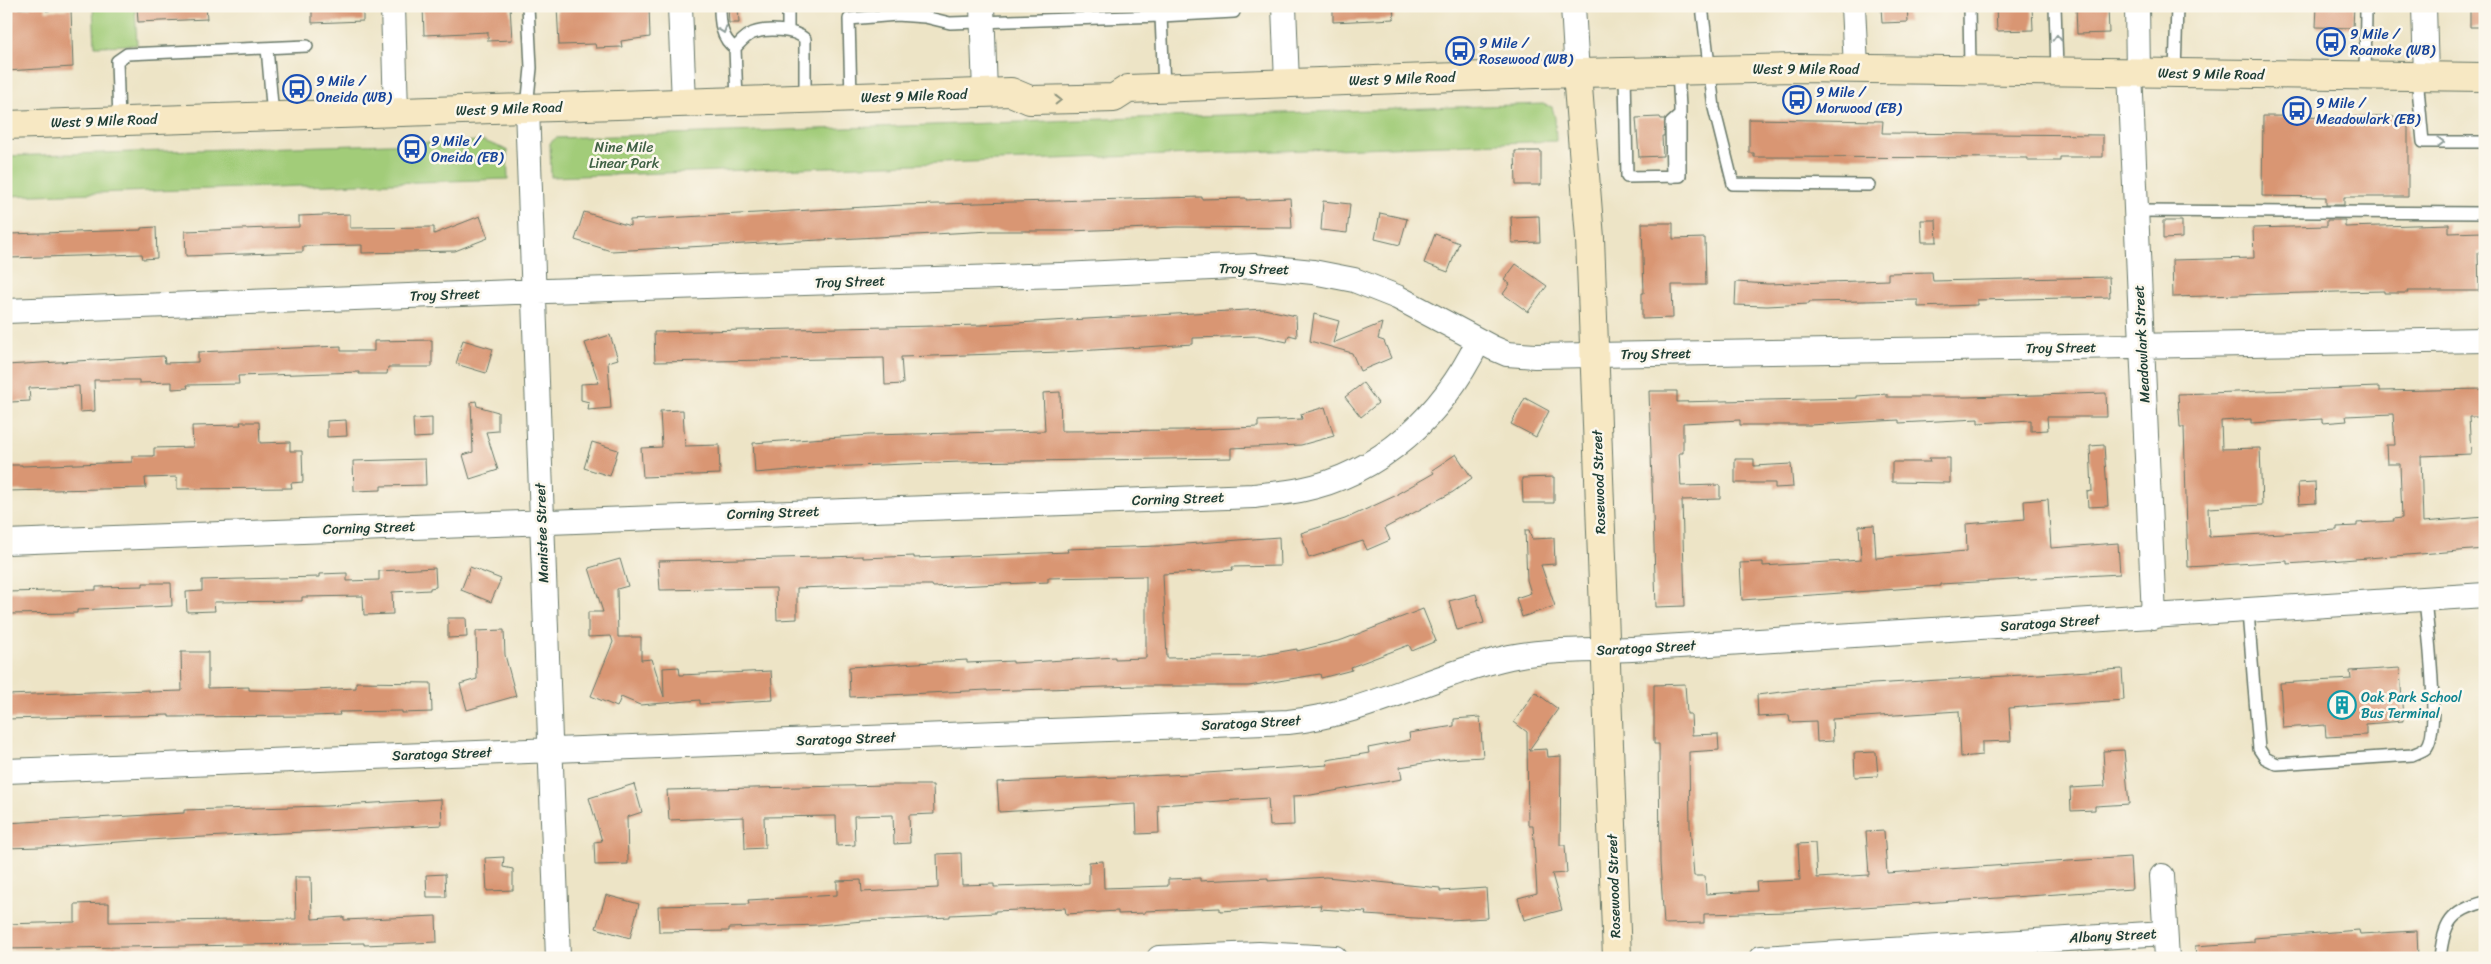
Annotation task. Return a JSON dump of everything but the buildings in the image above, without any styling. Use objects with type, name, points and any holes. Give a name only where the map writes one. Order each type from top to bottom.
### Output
[{"type":"main road","name":"West 9 Mile Road","points":[[6,125],[1011,92],[1028,82],[1082,80],[1112,80],[1128,89],[1710,70],[1856,68],[2421,77],[2485,76]]},
{"type":"main road","name":"Rosewood Street","points":[[1577,74],[1590,238],[1617,958]]},
{"type":"street","points":[[393,6],[396,112]]},
{"type":"street","points":[[680,6],[684,103]]},
{"type":"street","points":[[1284,6],[1287,83]]},
{"type":"street","name":"Rosewood Street","points":[[1572,6],[1577,74]]},
{"type":"street","points":[[1853,6],[1856,68]]},
{"type":"street","name":"Meadowlark Street","points":[[2136,6],[2134,72],[2136,211],[2154,617]]},
{"type":"street","points":[[2421,77],[2424,6]]},
{"type":"street","points":[[983,14],[985,93]]},
{"type":"street","name":"Manistee Street","points":[[527,108],[558,958]]},
{"type":"street","name":"Troy Street","points":[[6,311],[1273,267],[1354,280],[1398,297],[1478,342],[1508,354],[1535,356],[2485,340]]},
{"type":"street","name":"Corning Street","points":[[6,542],[1254,496],[1299,491],[1324,484],[1369,464],[1409,436],[1429,418],[1451,390],[1478,342]]},
{"type":"street","name":"Saratoga Street","points":[[6,771],[1288,722],[1318,719],[1356,710],[1510,658],[1534,653],[1606,651],[2248,612],[2485,595]]},
{"type":"street","points":[[2162,876],[2167,958]]},
{"type":"street","name":"Albany Street","points":[[1761,958],[2165,933]]},
{"type":"street","points":[[1159,958],[1259,954],[1335,958]]},
{"type":"lane","points":[[527,108],[531,68],[528,6]]},
{"type":"lane","points":[[720,6],[720,24],[728,43],[735,48]]},
{"type":"lane","points":[[788,6],[788,30]]},
{"type":"lane","points":[[851,98],[849,19],[925,12],[950,23],[983,14],[1161,16],[1234,12],[1233,6]]},
{"type":"lane","points":[[1702,6],[1714,108],[1734,184],[1869,185]]},
{"type":"lane","points":[[1969,6],[1970,69]]},
{"type":"lane","points":[[2055,6],[2057,70]]},
{"type":"lane","points":[[2175,73],[2177,6]]},
{"type":"lane","points":[[2365,76],[2366,10],[2370,6]]},
{"type":"lane","points":[[1161,16],[1164,88]]},
{"type":"lane","points":[[737,101],[735,48],[744,38],[753,33],[788,30],[800,33],[805,39],[805,99]]},
{"type":"lane","points":[[118,121],[117,61],[127,54],[307,46]]},
{"type":"lane","points":[[267,48],[274,117]]},
{"type":"lane","points":[[1625,73],[1627,178],[1672,177],[1680,176],[1678,71]]},
{"type":"lane","points":[[2421,77],[2423,142],[2485,142]]},
{"type":"lane","points":[[2136,211],[2485,213]]},
{"type":"lane","points":[[2248,612],[2256,729],[2260,749],[2265,758],[2277,764],[2412,755],[2426,748],[2433,734],[2433,707],[2425,599]]},
{"type":"lane","points":[[2440,958],[2445,928],[2450,920],[2466,907],[2485,902]]},
{"type":"green space","points":[[93,6],[135,6],[137,45],[95,46]]},
{"type":"green space","name":"Nine Mile Linear Park","points":[[1543,104],[1552,107],[1555,118],[1556,141],[551,177],[550,143],[556,138]]},
{"type":"green space","points":[[484,141],[507,150],[508,179],[6,196],[6,156]]},
{"type":"place","name":"9 Mile / Roanoke (WB)","points":[[2331,42]]},
{"type":"place","name":"9 Mile / Rosewood (WB)","points":[[1460,51]]},
{"type":"place","name":"9 Mile / Oneida (WB)","points":[[297,89]]},
{"type":"place","name":"9 Mile / Morwood (EB)","points":[[1797,100]]},
{"type":"place","name":"9 Mile / Meadowlark (EB)","points":[[2297,111]]},
{"type":"place","name":"9 Mile / Oneida (EB)","points":[[412,149]]},
{"type":"place","name":"Oak Park School Bus Terminal","points":[[2342,705]]}]
